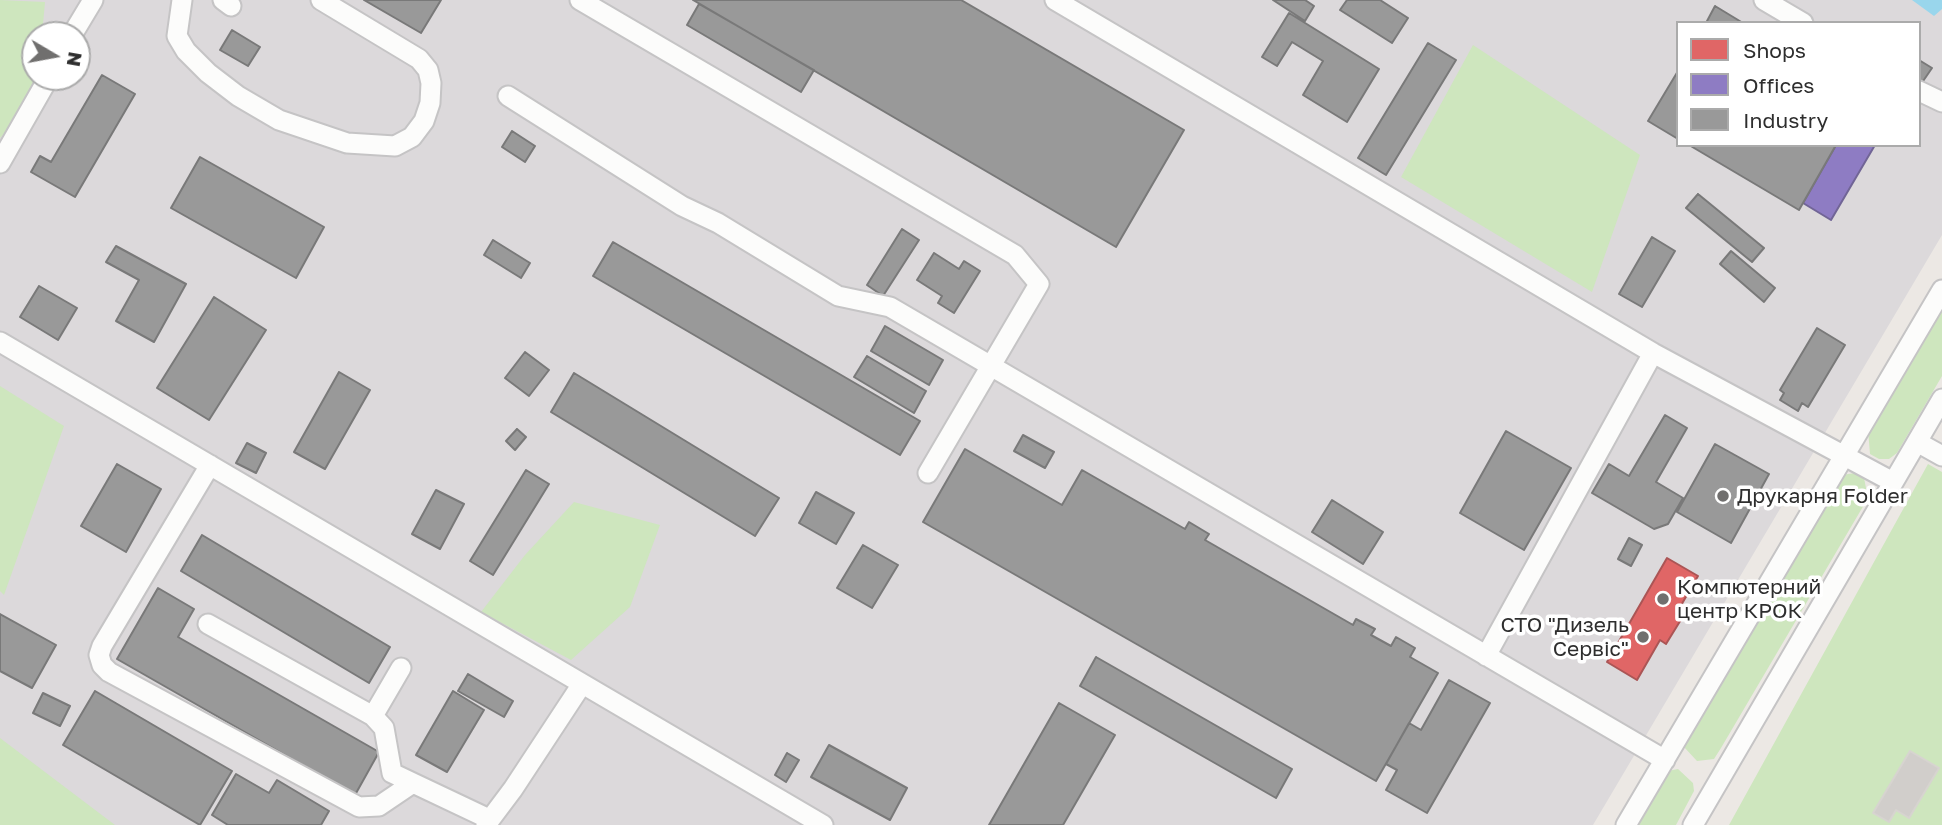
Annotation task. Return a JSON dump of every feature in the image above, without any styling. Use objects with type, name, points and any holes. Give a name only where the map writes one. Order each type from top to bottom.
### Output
[{"type":"street","points":[[80,21],[93,0]]},
{"type":"street","points":[[182,0],[177,36],[186,51],[208,73],[269,114],[310,133],[347,143],[395,146],[412,137],[424,121],[430,103],[431,83],[428,70],[419,60],[321,0]]},
{"type":"street","points":[[580,0],[1015,255],[1040,284],[928,473]]},
{"type":"street","points":[[1055,0],[1653,353],[1893,482]]},
{"type":"street","points":[[1764,0],[1799,21]]},
{"type":"street","points":[[0,163],[40,91]]},
{"type":"street","points":[[1921,92],[1942,102]]},
{"type":"street","points":[[508,96],[682,206],[718,223],[838,296],[890,307],[1665,760]]},
{"type":"street","points":[[1626,825],[1942,290]]},
{"type":"street","points":[[0,342],[823,825]]},
{"type":"street","points":[[1486,656],[1653,353]]},
{"type":"street","points":[[1693,825],[1942,399]]},
{"type":"street","points":[[1920,437],[1942,426]]},
{"type":"street","points":[[1920,437],[1942,456]]},
{"type":"street","points":[[210,465],[102,646],[99,656],[102,665],[109,673],[359,807],[379,806],[413,783]]},
{"type":"street","points":[[208,624],[373,716],[384,728],[392,773],[487,822],[513,789],[582,684]]},
{"type":"street","points":[[373,716],[401,668]]},
{"type":"shaded area","points":[[0,0],[1942,0],[1942,235],[1593,825],[0,825]]},
{"type":"green space","points":[[0,0],[45,2],[43,21],[21,21],[21,91],[36,91],[35,103],[0,138]]},
{"type":"green space","points":[[1473,45],[1640,155],[1592,292],[1401,177]]},
{"type":"green space","points":[[1942,305],[1942,376],[1897,453],[1889,459],[1879,459],[1870,454],[1868,430]]},
{"type":"green space","points":[[0,386],[64,426],[4,595],[0,591]]},
{"type":"green space","points":[[1928,464],[1942,472],[1942,825],[1729,825]]},
{"type":"green space","points":[[1855,473],[1864,478],[1868,498],[1714,759],[1697,761],[1684,747],[1686,738],[1842,475]]},
{"type":"green space","points":[[574,502],[660,525],[630,607],[571,660],[481,612],[525,555]]},
{"type":"green space","points":[[0,738],[115,825],[0,825]]},
{"type":"green space","points":[[1678,769],[1693,783],[1694,791],[1676,825],[1636,825],[1668,771]]},
{"type":"water","points":[[1912,0],[1942,0],[1942,9],[1934,16]]},
{"type":"building: Shops","points":[[1667,558],[1698,576],[1676,614],[1682,618],[1666,644],[1660,640],[1637,680],[1607,662]]},
{"type":"building: Offices","points":[[1835,147],[1874,147],[1831,220],[1803,203]]},
{"type":"building: Industry","points":[[364,0],[441,0],[421,33]]},
{"type":"building: Industry","points":[[693,0],[961,0],[1184,130],[1116,247]]},
{"type":"building: Industry","points":[[1273,0],[1305,0],[1314,6],[1305,21]]},
{"type":"building: Industry","points":[[1347,0],[1380,0],[1408,18],[1392,43],[1340,10]]},
{"type":"building: Industry","points":[[699,4],[814,70],[801,92],[687,25]]},
{"type":"building: Industry","points":[[1715,6],[1740,21],[1707,21]]},
{"type":"building: Industry","points":[[1289,13],[1379,69],[1347,122],[1303,95],[1323,61],[1292,42],[1277,66],[1262,57]]},
{"type":"building: Industry","points":[[232,30],[260,47],[248,66],[220,50]]},
{"type":"building: Industry","points":[[1428,43],[1456,60],[1386,175],[1358,158]]},
{"type":"building: Industry","points":[[1921,61],[1932,68],[1921,84]]},
{"type":"building: Industry","points":[[1676,74],[1676,138],[1648,121]]},
{"type":"building: Industry","points":[[102,75],[135,94],[75,197],[31,172],[40,156],[51,162]]},
{"type":"building: Industry","points":[[512,131],[535,146],[525,162],[502,147]]},
{"type":"building: Industry","points":[[1692,147],[1835,147],[1799,210]]},
{"type":"building: Industry","points":[[200,157],[324,227],[296,278],[171,208]]},
{"type":"building: Industry","points":[[1698,194],[1764,248],[1752,262],[1686,208]]},
{"type":"building: Industry","points":[[902,229],[919,240],[883,296],[867,285]]},
{"type":"building: Industry","points":[[1652,237],[1675,251],[1642,307],[1619,294]]},
{"type":"building: Industry","points":[[493,240],[530,263],[521,278],[484,255]]},
{"type":"building: Industry","points":[[613,242],[920,421],[900,455],[593,276]]},
{"type":"building: Industry","points":[[116,246],[186,284],[154,342],[116,321],[139,280],[106,262]]},
{"type":"building: Industry","points":[[1731,251],[1775,288],[1764,302],[1720,264]]},
{"type":"building: Industry","points":[[934,253],[959,269],[964,261],[980,271],[954,313],[938,303],[942,296],[917,280]]},
{"type":"building: Industry","points":[[39,286],[77,308],[58,340],[20,317]]},
{"type":"building: Industry","points":[[214,297],[266,330],[209,420],[157,388]]},
{"type":"building: Industry","points":[[885,326],[943,360],[929,385],[871,351]]},
{"type":"building: Industry","points":[[1817,328],[1845,345],[1808,407],[1802,403],[1798,411],[1780,400],[1784,393],[1780,390]]},
{"type":"building: Industry","points":[[525,352],[549,370],[529,396],[505,378]]},
{"type":"building: Industry","points":[[867,356],[926,391],[914,413],[854,377]]},
{"type":"building: Industry","points":[[339,372],[370,390],[325,469],[294,452]]},
{"type":"building: Industry","points":[[574,373],[779,498],[755,536],[551,412]]},
{"type":"building: Industry","points":[[1665,415],[1687,428],[1656,482],[1683,498],[1668,524],[1654,529],[1592,493],[1609,464],[1629,476]]},
{"type":"building: Industry","points":[[517,429],[526,437],[515,450],[506,441]]},
{"type":"building: Industry","points":[[1506,431],[1571,468],[1524,550],[1460,513]]},
{"type":"building: Industry","points":[[1023,435],[1054,452],[1045,468],[1014,451]]},
{"type":"building: Industry","points":[[247,443],[266,453],[256,473],[236,463]]},
{"type":"building: Industry","points":[[1715,444],[1769,474],[1731,543],[1677,512]]},
{"type":"building: Industry","points":[[965,449],[1062,505],[1082,470],[1185,529],[1189,522],[1209,534],[1205,540],[1353,625],[1356,619],[1375,629],[1371,635],[1391,646],[1396,637],[1415,648],[1410,657],[1438,673],[1376,781],[923,522]]},
{"type":"building: Industry","points":[[117,464],[161,489],[126,552],[81,526]]},
{"type":"building: Industry","points":[[526,470],[549,484],[493,575],[470,561]]},
{"type":"building: Industry","points":[[436,490],[464,504],[440,549],[412,534]]},
{"type":"building: Industry","points":[[816,492],[854,513],[836,544],[799,523]]},
{"type":"building: Industry","points":[[1332,500],[1383,532],[1363,564],[1312,532]]},
{"type":"building: Industry","points":[[202,535],[390,647],[369,683],[181,571]]},
{"type":"building: Industry","points":[[1629,538],[1642,545],[1631,566],[1618,559]]},
{"type":"building: Industry","points":[[863,545],[898,565],[872,608],[837,588]]},
{"type":"building: Industry","points":[[158,588],[194,609],[178,637],[379,752],[355,795],[117,659]]},
{"type":"building: Industry","points":[[0,614],[56,645],[32,688],[0,671]]},
{"type":"building: Industry","points":[[1096,657],[1292,769],[1276,798],[1080,686]]},
{"type":"building: Industry","points":[[468,674],[513,701],[504,717],[458,691]]},
{"type":"building: Industry","points":[[1449,680],[1490,703],[1427,813],[1386,790],[1397,770],[1386,764],[1409,723],[1421,730]]},
{"type":"building: Industry","points":[[95,691],[232,771],[200,825],[63,745]]},
{"type":"building: Industry","points":[[453,691],[484,710],[447,772],[416,755]]},
{"type":"building: Industry","points":[[43,693],[70,706],[60,726],[33,713]]},
{"type":"building: Industry","points":[[1059,703],[1115,735],[1063,825],[989,825]]},
{"type":"building: Industry","points":[[829,745],[907,788],[890,820],[811,777]]},
{"type":"building: Industry","points":[[787,753],[799,760],[786,782],[775,775]]},
{"type":"building: Industry","points":[[236,774],[269,793],[277,780],[329,811],[321,825],[228,825],[212,815]]},
{"type":"building: Other","points":[[1910,751],[1939,768],[1909,818],[1896,810],[1889,822],[1873,813]]},
{"type":"place","name":"Друкарня Folder","points":[[1723,496]]},
{"type":"place","name":"Компютерний центр КРОК","points":[[1663,599]]},
{"type":"place","name":"СТО \"Дизель Сервіс\"","points":[[1643,637]]}]
